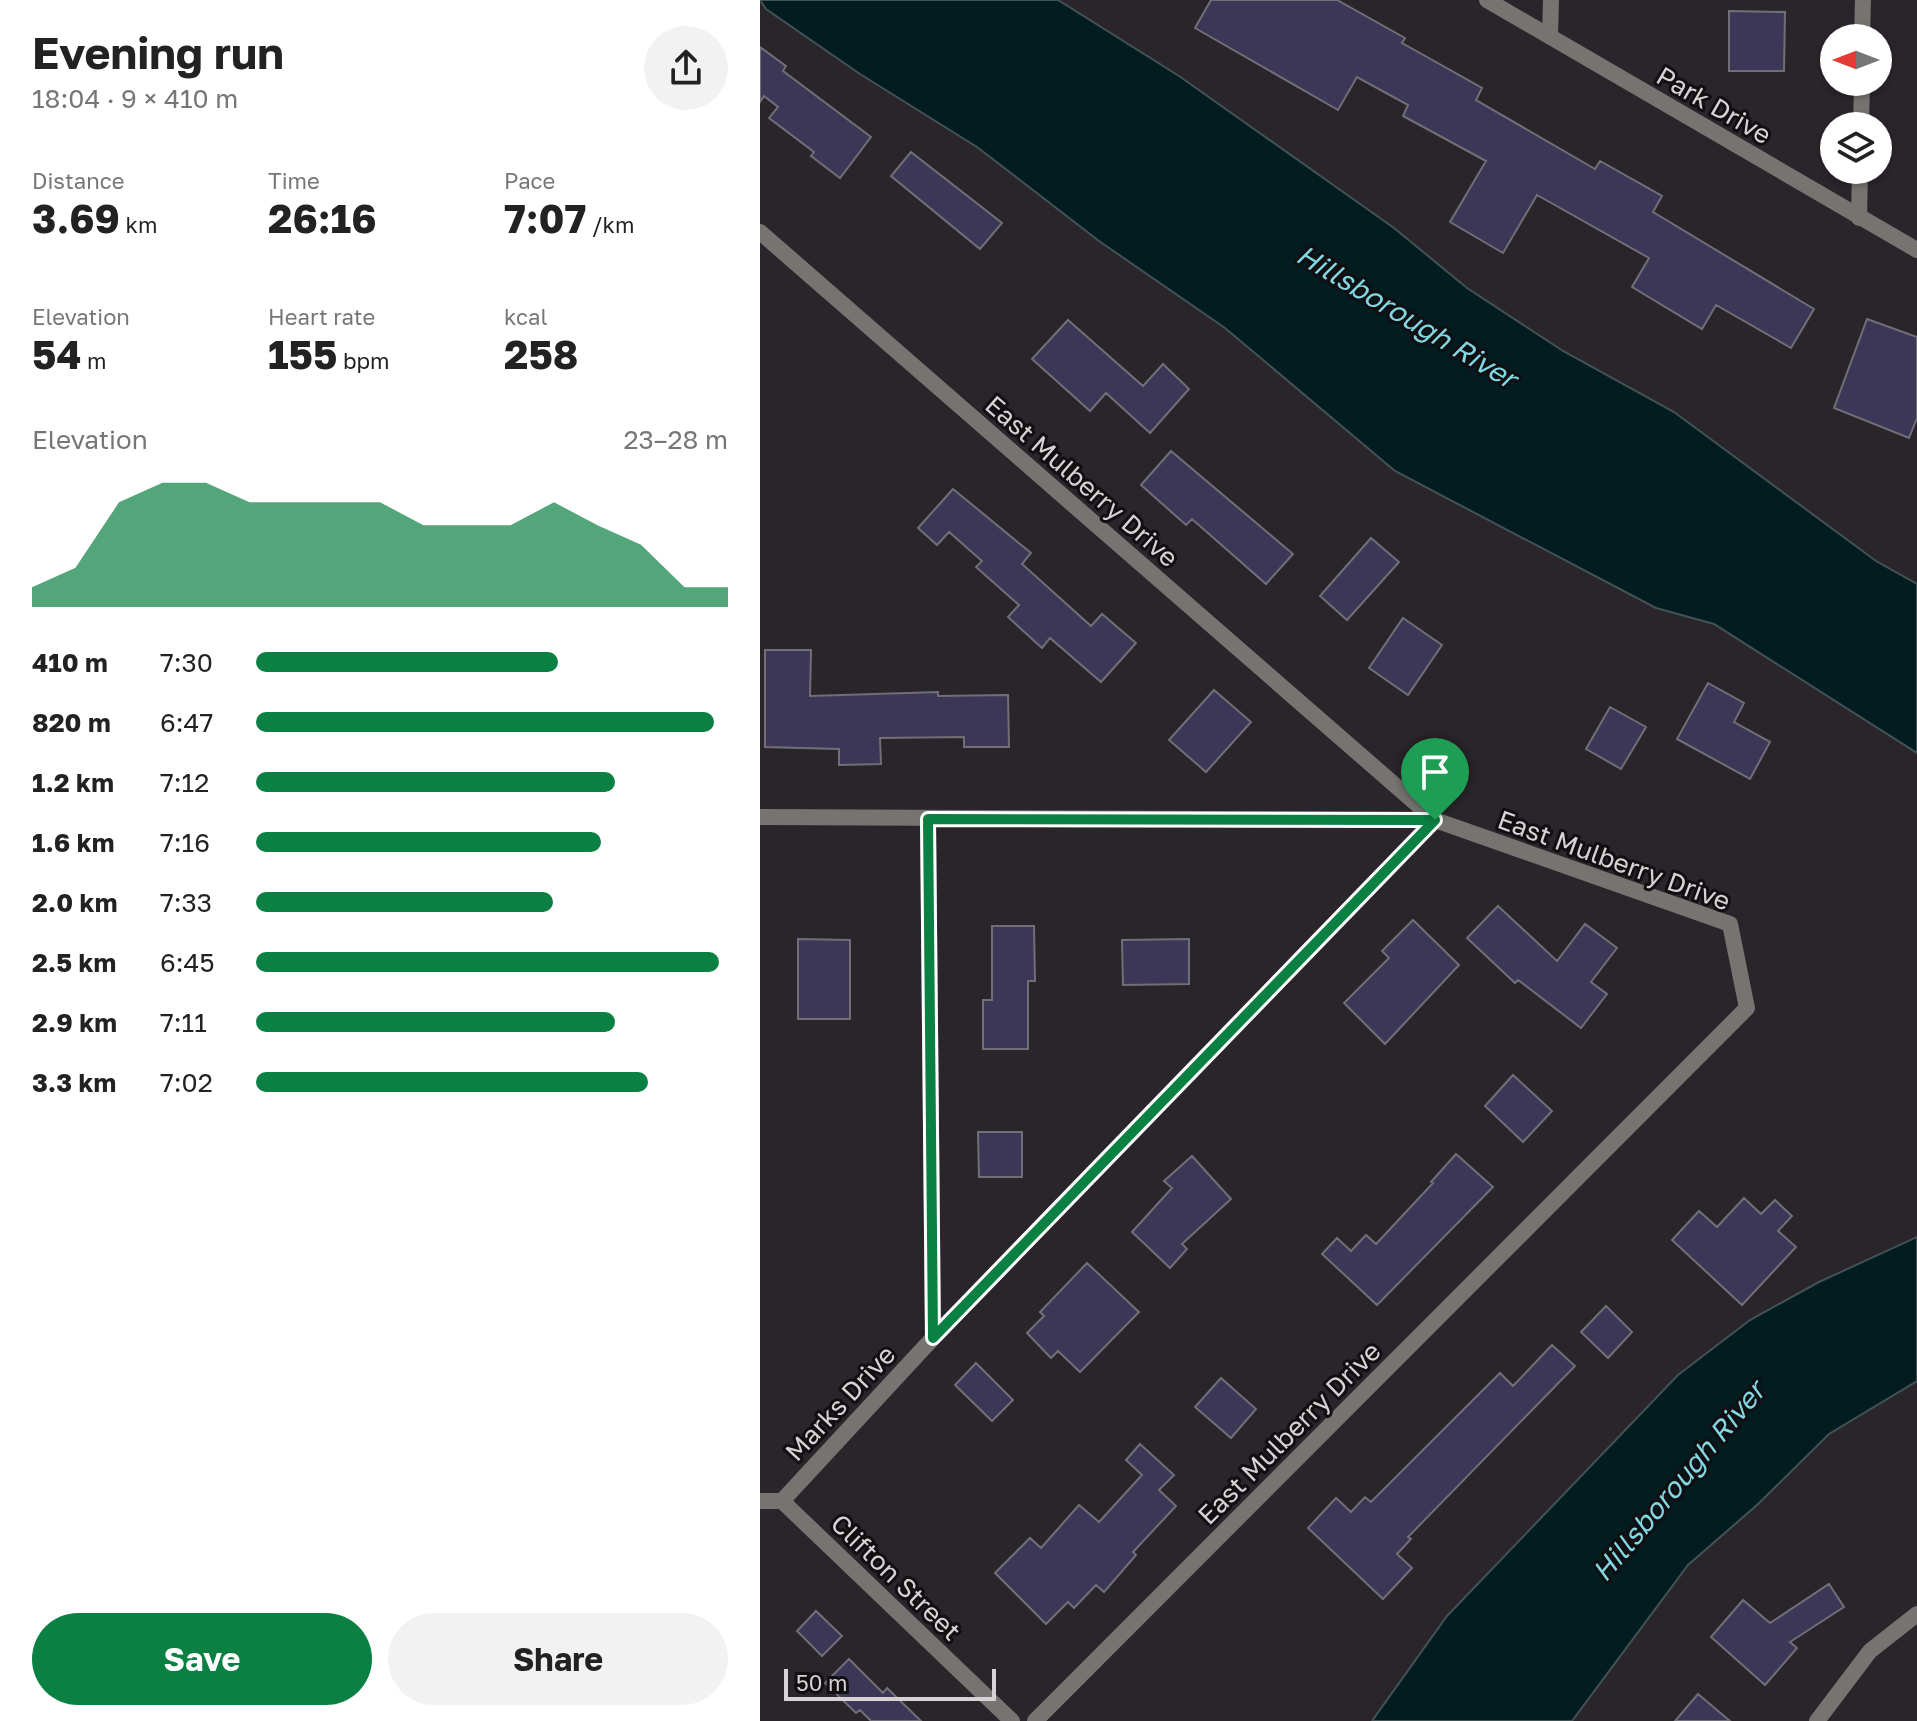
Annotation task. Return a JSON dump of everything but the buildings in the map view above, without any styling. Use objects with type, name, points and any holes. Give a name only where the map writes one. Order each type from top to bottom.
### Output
[{"type":"street","name":"Park Drive","points":[[1487,0],[1917,250]]},
{"type":"street","points":[[1550,36],[1551,0]]},
{"type":"street","points":[[1862,24],[1863,0]]},
{"type":"street","points":[[1859,218],[1860,184]]},
{"type":"street","name":"East Mulberry Drive","points":[[760,232],[1435,820],[1730,924],[1747,1008],[1035,1721]]},
{"type":"street","points":[[760,817],[1435,820]]},
{"type":"street","points":[[928,819],[933,1338]]},
{"type":"street","name":"Marks Drive","points":[[782,1501],[933,1338],[1435,820]]},
{"type":"street","points":[[760,1501],[782,1501]]},
{"type":"street","name":"Clifton Street","points":[[782,1501],[1012,1721]]},
{"type":"street","points":[[1817,1721],[1870,1651],[1917,1614]]},
{"type":"water","name":"Hillsborough River","points":[[760,0],[1058,0],[1179,76],[1394,228],[1467,288],[1563,351],[1674,412],[1876,561],[1917,584],[1917,753],[1714,624],[1656,608],[1395,471],[1225,328],[1099,241],[977,147],[860,74],[766,9]]},
{"type":"water","name":"Hillsborough River","points":[[1917,1237],[1917,1381],[1829,1434],[1757,1505],[1688,1565],[1572,1721],[1372,1721],[1447,1616],[1678,1375],[1750,1320],[1819,1282]]},
{"type":"route","points":[[928,819],[1435,820],[1363,894],[933,1338],[928,819]]}]
